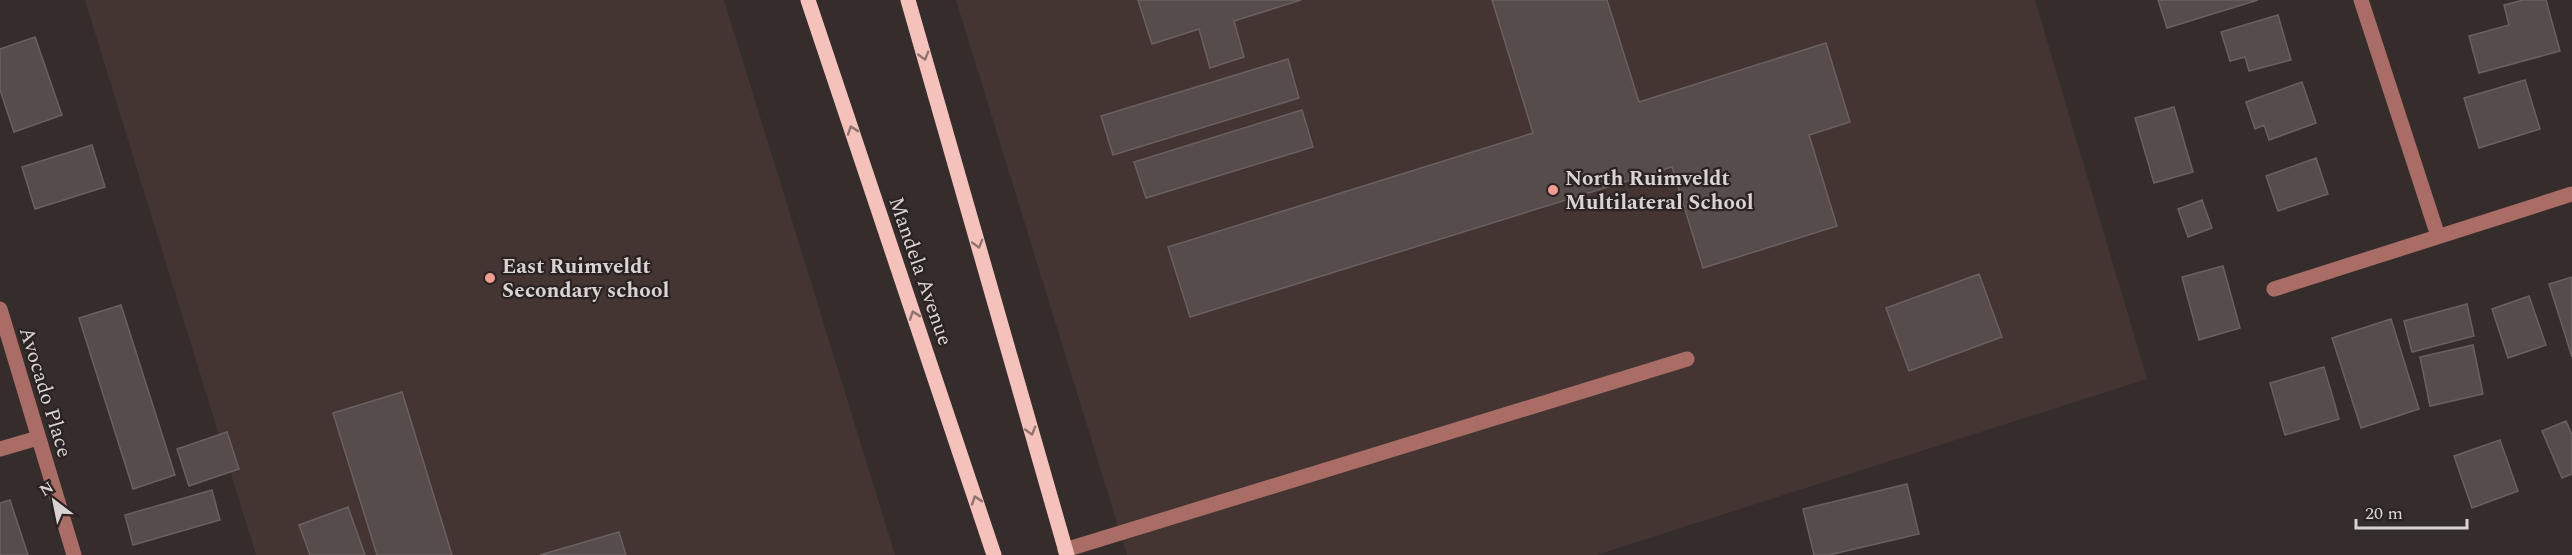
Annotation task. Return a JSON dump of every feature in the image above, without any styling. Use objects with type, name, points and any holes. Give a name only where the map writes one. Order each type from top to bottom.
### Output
[{"type":"main road","name":"Mandela Avenue","points":[[808,0],[994,555]]},
{"type":"main road","points":[[908,0],[1066,552]]},
{"type":"street","points":[[2361,0],[2438,236]]},
{"type":"street","points":[[2274,289],[2572,194]]},
{"type":"street","name":"Avocado Place","points":[[0,309],[74,555]]},
{"type":"street","points":[[1066,552],[1687,359]]},
{"type":"street","points":[[0,449],[38,438]]},
{"type":"shaded area","name":"East Ruimveldt Secondary school","points":[[85,0],[724,0],[895,555],[256,555]]},
{"type":"shaded area","name":"North Ruimveldt Multilateral School","points":[[956,0],[2035,0],[2147,379],[1596,555],[1127,555]]},
{"type":"building","points":[[1138,0],[1301,0],[1234,21],[1244,57],[1210,68],[1199,29],[1152,44]]},
{"type":"building","points":[[1492,0],[1607,0],[1639,102],[1826,43],[1850,122],[1809,135],[1837,226],[1703,268],[1672,167],[1190,317],[1168,247],[1533,133]]},
{"type":"building","points":[[2158,0],[2258,0],[2167,28]]},
{"type":"building","points":[[2523,0],[2546,0],[2560,51],[2479,73],[2469,36],[2509,25],[2504,5]]},
{"type":"building","points":[[2278,15],[2291,60],[2249,71],[2245,57],[2230,61],[2221,32]]},
{"type":"building","points":[[35,37],[62,115],[14,132],[0,90],[0,49]]},
{"type":"building","points":[[1288,59],[1299,98],[1113,155],[1101,116]]},
{"type":"building","points":[[2525,80],[2540,129],[2479,148],[2464,98]]},
{"type":"building","points":[[2302,82],[2316,123],[2269,140],[2264,125],[2255,129],[2246,102]]},
{"type":"building","points":[[2174,107],[2193,172],[2154,183],[2135,118]]},
{"type":"building","points":[[1302,110],[1313,147],[1146,198],[1134,162]]},
{"type":"building","points":[[92,145],[105,187],[35,209],[22,167]]},
{"type":"building","points":[[2316,158],[2328,194],[2278,211],[2266,176]]},
{"type":"building","points":[[2202,200],[2212,228],[2188,237],[2178,209]]},
{"type":"building","points":[[2223,266],[2240,328],[2199,340],[2182,277]]},
{"type":"building","points":[[1979,274],[2002,337],[1909,371],[1886,308]]},
{"type":"building","points":[[2572,277],[2572,357],[2549,284]]},
{"type":"building","points":[[2529,296],[2546,345],[2508,358],[2492,309]]},
{"type":"building","points":[[2467,304],[2474,336],[2412,352],[2404,321]]},
{"type":"building","points":[[121,305],[175,475],[133,489],[79,318]]},
{"type":"building","points":[[2391,319],[2419,409],[2361,428],[2332,338]]},
{"type":"building","points":[[2473,345],[2483,394],[2430,406],[2420,357]]},
{"type":"building","points":[[2324,367],[2339,419],[2285,435],[2270,383]]},
{"type":"building","points":[[402,392],[452,555],[377,555],[333,413]]},
{"type":"building","points":[[2566,421],[2572,435],[2572,474],[2562,478],[2542,431]]},
{"type":"building","points":[[227,432],[239,469],[189,486],[177,449]]},
{"type":"building","points":[[2500,440],[2518,491],[2472,508],[2454,456]]},
{"type":"building","points":[[1907,484],[1919,534],[1829,555],[1814,555],[1803,509]]},
{"type":"building","points":[[212,490],[220,520],[133,545],[125,515]]},
{"type":"building","points":[[10,500],[28,555],[0,555],[0,503]]},
{"type":"building","points":[[348,507],[365,555],[310,555],[299,525]]},
{"type":"building","points":[[619,532],[626,555],[540,555]]},
{"type":"place","name":"North Ruimveldt Multilateral School","points":[[1553,190]]},
{"type":"place","name":"East Ruimveldt Secondary school","points":[[490,278]]}]
